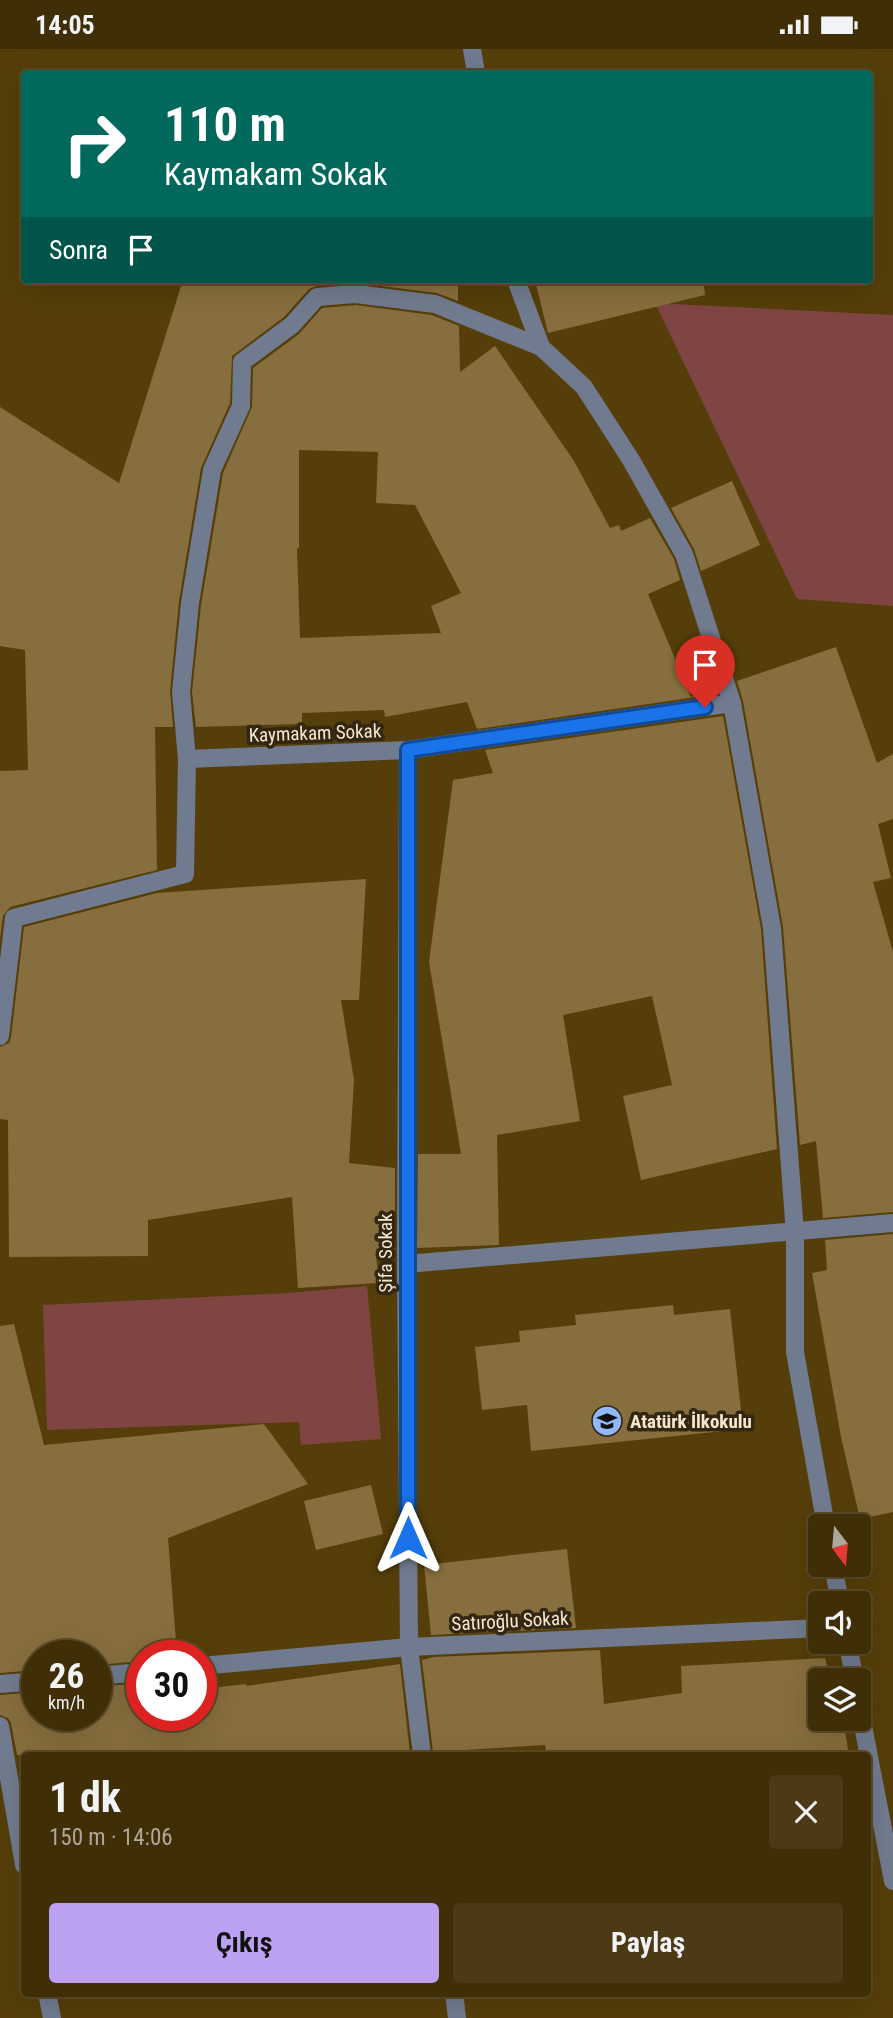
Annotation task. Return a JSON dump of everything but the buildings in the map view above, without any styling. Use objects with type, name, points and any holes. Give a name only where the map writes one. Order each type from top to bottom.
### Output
[{"type":"street","points":[[472,49],[476,70]]},
{"type":"street","points":[[517,284],[541,347]]},
{"type":"street","points":[[0,1036],[14,918],[185,874],[187,759],[181,692],[190,603],[212,470],[241,406],[243,362],[292,325],[317,297],[356,294],[435,304],[541,347],[584,387],[631,460],[684,554],[732,703],[772,928],[795,1233],[795,1352],[824,1514]]},
{"type":"street","name":"Kaymakam Sokak","points":[[187,759],[408,750],[732,703]]},
{"type":"street","name":"Şifa Sokak","points":[[408,750],[406,1264],[409,1647],[422,1752]]},
{"type":"street","points":[[406,1264],[893,1223]]},
{"type":"street","name":"Satıroğlu Sokak","points":[[217,1665],[409,1647],[808,1629]]},
{"type":"street","points":[[0,1684],[21,1682]]},
{"type":"street","points":[[0,1727],[21,1848]]},
{"type":"street","points":[[864,1731],[868,1752]]},
{"type":"street","points":[[871,1767],[893,1881]]},
{"type":"street","points":[[48,1997],[52,2018]]},
{"type":"street","points":[[454,1997],[457,2018]]},
{"type":"shaded area","points":[[655,303],[893,315],[893,606],[797,599]]},
{"type":"shaded area","points":[[367,1286],[381,1439],[301,1445],[299,1422],[47,1430],[43,1305],[288,1293]]},
{"type":"place","name":"Atatürk İlkokulu","points":[[607,1421]]},
{"type":"route","points":[[408,1538],[408,750],[705,707]]}]
